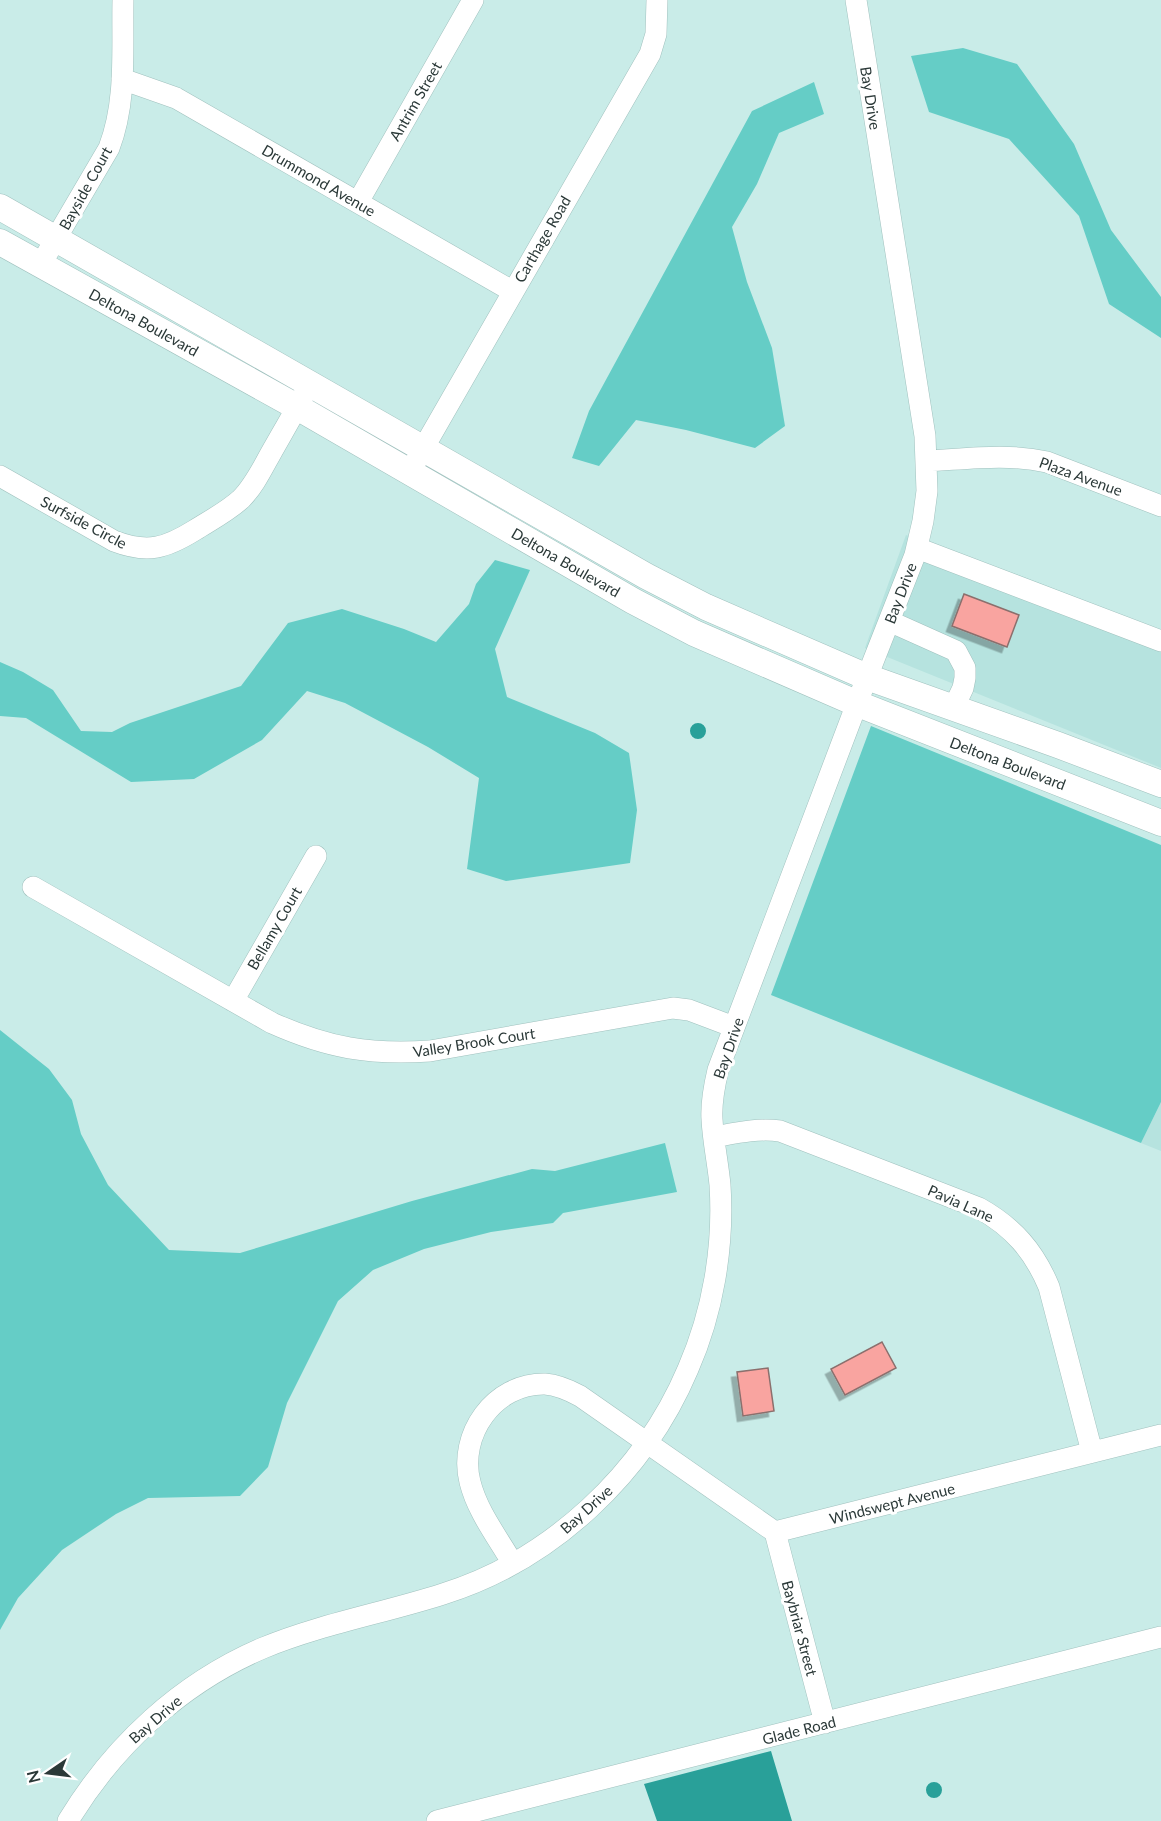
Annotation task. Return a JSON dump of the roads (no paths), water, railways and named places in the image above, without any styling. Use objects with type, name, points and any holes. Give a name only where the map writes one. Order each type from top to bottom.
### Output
[{"type":"main road","name":"Deltona Boulevard","points":[[0,207],[686,597],[867,677],[1161,784]]},
{"type":"main road","name":"Deltona Boulevard","points":[[0,242],[297,408],[633,601],[694,633],[858,704],[1161,823]]},
{"type":"street","name":"Bayside Court","points":[[41,264],[109,148],[117,128],[121,106],[123,0]]},
{"type":"street","name":"Antrim Street","points":[[358,202],[473,0]]},
{"type":"street","name":"Carthage Road","points":[[409,473],[650,54],[656,34],[657,0]]},
{"type":"street","name":"Bay Drive","points":[[68,1821],[113,1758],[137,1732],[166,1707],[227,1666],[263,1648],[299,1635],[446,1594],[513,1564],[547,1542],[580,1517],[609,1489],[647,1443],[669,1408],[688,1369],[701,1334],[717,1262],[720,1186],[712,1118],[713,1094],[718,1070],[890,621],[916,548],[927,491],[927,461],[856,0]]},
{"type":"street","name":"Drummond Avenue","points":[[122,80],[176,98],[512,291]]},
{"type":"street","name":"Surfside Circle","points":[[0,476],[114,542],[146,549],[162,547],[174,543],[229,509],[241,498],[253,484],[309,384]]},
{"type":"street","name":"Plaza Avenue","points":[[927,461],[1028,458],[1047,462],[1161,506]]},
{"type":"street","points":[[916,548],[1161,641]]},
{"type":"street","points":[[890,621],[956,651],[965,668],[965,678],[953,709]]},
{"type":"street","name":"Bellamy Court","points":[[233,1001],[316,856]]},
{"type":"street","name":"Valley Brook Court","points":[[33,887],[272,1023],[330,1045],[365,1052],[430,1051],[673,1008],[688,1010],[734,1027]]},
{"type":"street","name":"Pavia Lane","points":[[714,1137],[751,1130],[780,1131],[979,1208],[998,1218],[1014,1232],[1035,1257],[1049,1287],[1092,1452]]},
{"type":"street","points":[[513,1564],[474,1497],[468,1473],[469,1446],[474,1431],[491,1406],[503,1396],[524,1387],[547,1384],[580,1396],[775,1533]]},
{"type":"street","name":"Windswept Avenue","points":[[775,1533],[1161,1435]]},
{"type":"street","name":"Baybriar Street","points":[[775,1533],[825,1723]]},
{"type":"street","name":"Glade Road","points":[[437,1821],[1161,1637]]}]
